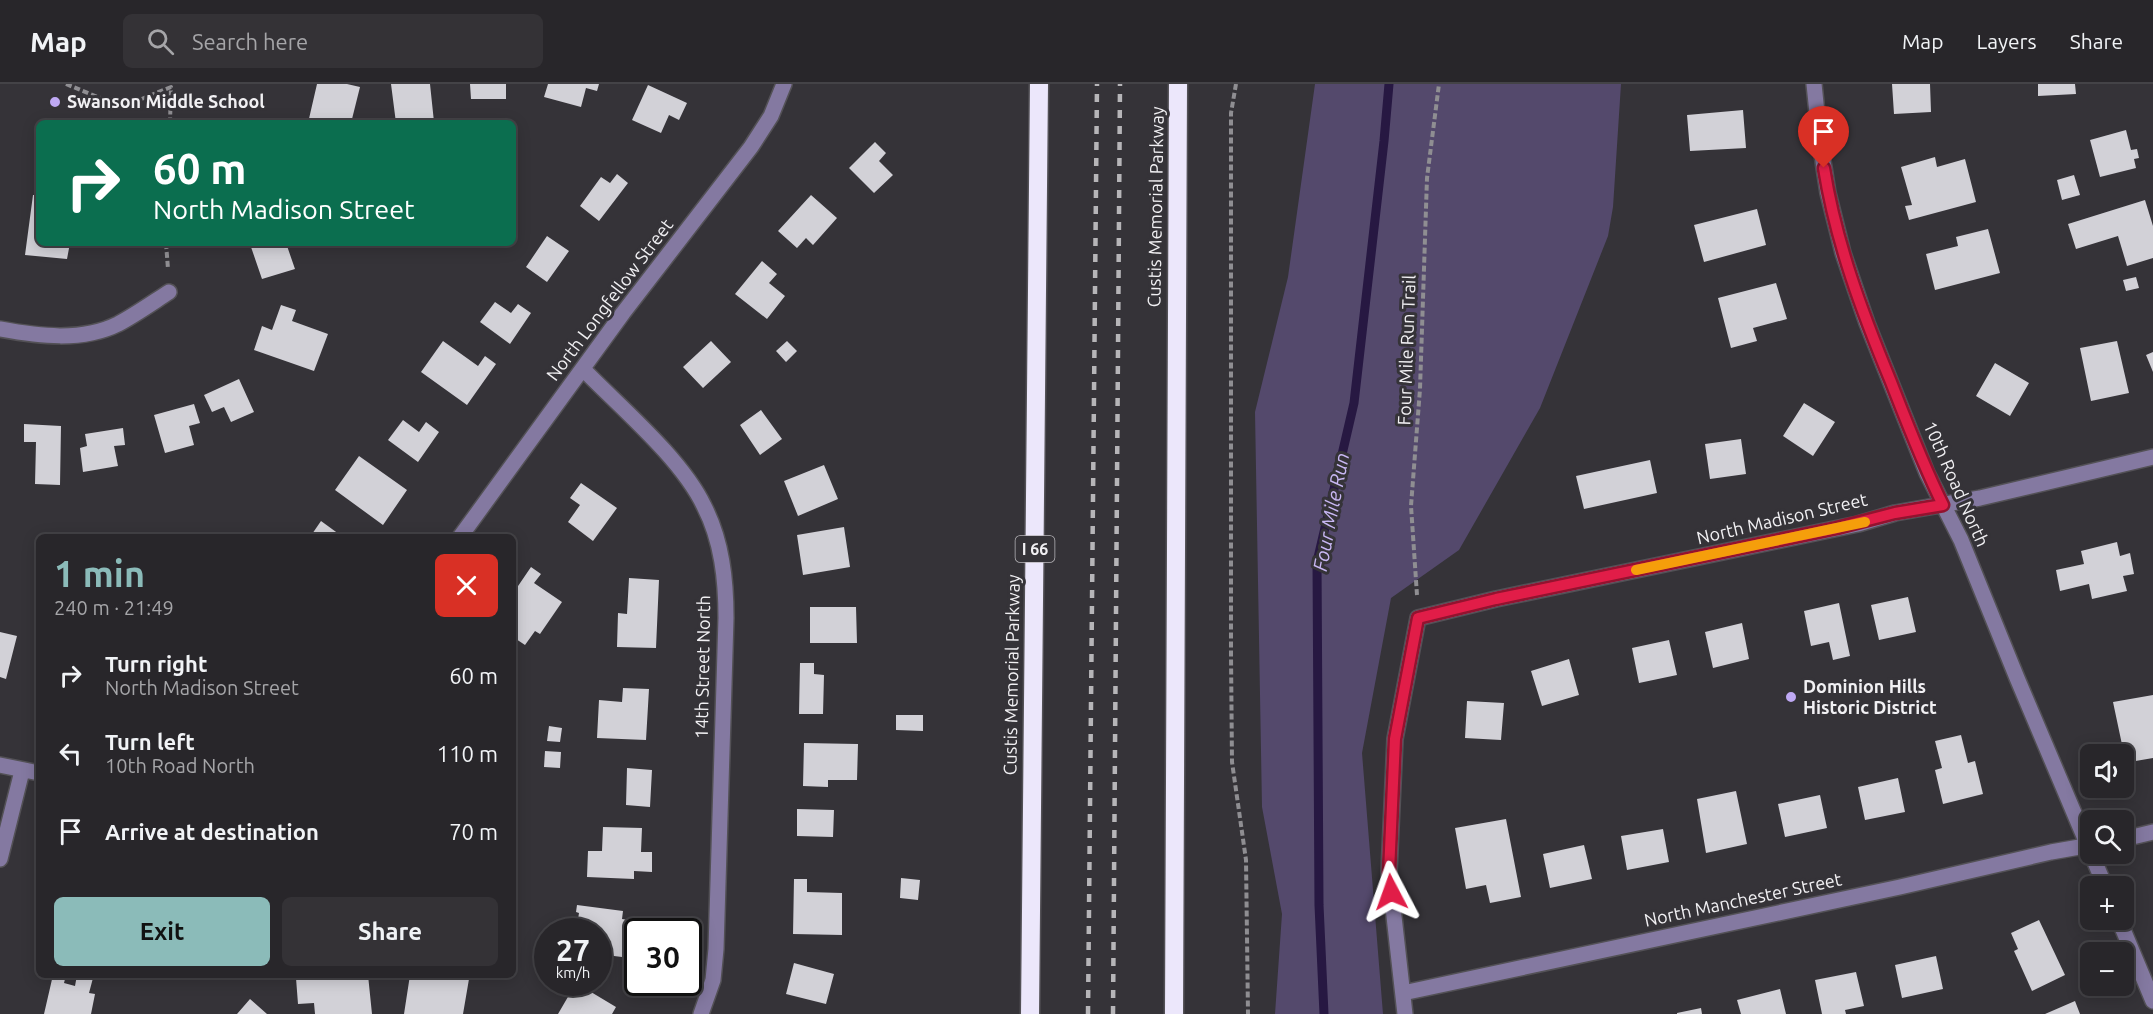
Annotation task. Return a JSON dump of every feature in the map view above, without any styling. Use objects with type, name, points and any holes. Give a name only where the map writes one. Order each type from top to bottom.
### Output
[{"type":"highway","name":"Custis Memorial Parkway","points":[[1030,1014],[1039,84]]},
{"type":"highway","name":"Custis Memorial Parkway","points":[[1174,1014],[1178,84]]},
{"type":"street","name":"North Longfellow Street","points":[[462,534],[623,313],[764,127],[777,104],[784,84]]},
{"type":"street","name":"10th Road North","points":[[1814,84],[1826,181],[1846,264],[1877,350],[1927,473],[1961,540],[2080,824]]},
{"type":"street","points":[[0,328],[47,336],[88,334],[117,324],[169,292]]},
{"type":"street","name":"14th Street North","points":[[583,369],[669,456],[690,482],[711,522],[720,551],[725,584],[726,618],[716,949],[713,980],[701,1014]]},
{"type":"street","name":"North Madison Street","points":[[1418,618],[1496,599],[1857,524],[1895,513],[1980,498],[2153,457]]},
{"type":"street","points":[[1405,1014],[1389,872],[1395,739],[1418,618]]},
{"type":"street","points":[[0,765],[36,773]]},
{"type":"street","points":[[0,859],[22,771]]},
{"type":"street","points":[[2134,837],[2153,832]]},
{"type":"street","name":"North Manchester Street","points":[[1403,993],[2080,847]]},
{"type":"street","points":[[2123,930],[2153,1000]]},
{"type":"path","points":[[66,84],[122,107],[171,87],[170,120]]},
{"type":"path","points":[[1236,84],[1232,112],[1231,666],[1233,762],[1246,860],[1248,1014]]},
{"type":"path","name":"Four Mile Run Trail","points":[[1418,618],[1411,506],[1420,389],[1427,178],[1439,84]]},
{"type":"shaded area","points":[[1315,84],[1621,84],[1613,207],[1608,236],[1540,408],[1459,550],[1391,598],[1362,753],[1383,1014],[1275,1014],[1282,914],[1262,807],[1255,412],[1288,277]]},
{"type":"building","points":[[317,84],[347,84],[360,87],[352,120],[309,120]]},
{"type":"building","points":[[391,84],[430,84],[434,120],[396,120]]},
{"type":"building","points":[[470,84],[506,84],[506,99],[471,99]]},
{"type":"building","points":[[548,84],[599,84],[597,91],[586,88],[581,107],[544,97]]},
{"type":"building","points":[[1892,84],[1930,84],[1931,112],[1894,114]]},
{"type":"building","points":[[2038,84],[2075,84],[2076,94],[2038,96]]},
{"type":"building","points":[[648,85],[687,103],[679,120],[669,115],[661,133],[632,120]]},
{"type":"building","points":[[1743,110],[1746,148],[1690,151],[1687,115]]},
{"type":"building","points":[[2126,130],[2131,150],[2137,149],[2139,158],[2134,159],[2136,168],[2100,177],[2090,140]]},
{"type":"building","points":[[875,142],[886,153],[879,161],[893,175],[874,193],[849,168]]},
{"type":"building","points":[[1935,157],[1937,167],[1965,159],[1976,202],[1909,220],[1905,206],[1912,205],[1901,167]]},
{"type":"building","points":[[617,174],[628,183],[599,221],[580,206],[601,177],[610,183]]},
{"type":"building","points":[[2074,175],[2080,195],[2062,200],[2057,180]]},
{"type":"building","points":[[33,195],[36,195],[36,246],[69,246],[67,259],[25,255]]},
{"type":"building","points":[[811,195],[837,218],[813,245],[806,238],[797,248],[778,231]]},
{"type":"building","points":[[2145,200],[2153,226],[2153,258],[2127,266],[2118,236],[2076,249],[2068,224]]},
{"type":"building","points":[[1757,209],[1766,245],[1704,262],[1694,225]]},
{"type":"building","points":[[1988,229],[2000,273],[1935,290],[1926,254],[1958,246],[1956,237]]},
{"type":"building","points":[[547,236],[569,251],[547,282],[526,267]]},
{"type":"building","points":[[287,246],[295,269],[262,279],[251,247]]},
{"type":"building","points":[[762,261],[777,274],[769,283],[785,296],[767,319],[735,294]]},
{"type":"building","points":[[2136,277],[2139,288],[2126,291],[2123,280]]},
{"type":"building","points":[[1776,283],[1787,319],[1753,328],[1757,341],[1731,348],[1718,298]]},
{"type":"building","points":[[495,302],[511,313],[518,304],[531,313],[510,344],[480,322]]},
{"type":"building","points":[[281,305],[296,310],[292,321],[328,334],[314,371],[254,350],[262,326],[272,330]]},
{"type":"building","points":[[443,341],[478,366],[485,356],[496,364],[467,405],[421,372]]},
{"type":"building","points":[[711,341],[731,362],[703,388],[683,367]]},
{"type":"building","points":[[787,341],[797,351],[786,362],[776,351]]},
{"type":"building","points":[[2117,341],[2129,393],[2091,401],[2080,348]]},
{"type":"building","points":[[2153,352],[2153,372],[2146,355]]},
{"type":"building","points":[[1995,363],[2029,383],[2010,416],[1976,396]]},
{"type":"building","points":[[239,379],[254,412],[231,422],[224,407],[212,412],[204,395]]},
{"type":"building","points":[[1804,403],[1835,422],[1813,456],[1783,436]]},
{"type":"building","points":[[194,404],[200,423],[189,426],[194,445],[165,453],[154,415]]},
{"type":"building","points":[[761,410],[782,439],[760,455],[740,425]]},
{"type":"building","points":[[403,420],[419,432],[426,422],[439,432],[418,462],[388,440]]},
{"type":"building","points":[[24,424],[61,426],[60,485],[35,484],[36,442],[24,442]]},
{"type":"building","points":[[123,428],[125,445],[114,446],[118,466],[83,472],[80,448],[87,446],[85,434]]},
{"type":"building","points":[[1741,439],[1746,474],[1710,479],[1705,444]]},
{"type":"building","points":[[359,456],[407,490],[383,525],[335,490]]},
{"type":"building","points":[[1650,460],[1657,493],[1584,509],[1576,476]]},
{"type":"building","points":[[824,465],[838,499],[798,516],[784,481]]},
{"type":"building","points":[[581,483],[617,508],[593,541],[568,522],[580,505],[570,498]]},
{"type":"building","points":[[321,521],[339,534],[312,534]]},
{"type":"building","points":[[844,527],[850,567],[803,575],[797,535]]},
{"type":"building","points":[[2117,542],[2120,556],[2130,553],[2134,574],[2123,576],[2127,591],[2092,599],[2089,584],[2060,591],[2056,570],[2084,564],[2081,551]]},
{"type":"building","points":[[531,567],[541,574],[534,583],[562,602],[540,634],[535,631],[525,645],[516,639],[516,589]]},
{"type":"building","points":[[629,578],[659,580],[656,648],[617,647],[618,613],[627,614]]},
{"type":"building","points":[[1908,597],[1916,632],[1879,640],[1871,605]]},
{"type":"building","points":[[1839,603],[1850,656],[1833,660],[1829,642],[1811,646],[1804,611]]},
{"type":"building","points":[[810,607],[856,607],[857,643],[810,643]]},
{"type":"building","points":[[1742,623],[1749,659],[1713,668],[1705,632]]},
{"type":"building","points":[[0,632],[17,636],[6,679],[0,677]]},
{"type":"building","points":[[1669,640],[1677,675],[1639,683],[1632,648]]},
{"type":"building","points":[[1569,659],[1579,695],[1542,706],[1531,671]]},
{"type":"building","points":[[800,663],[814,663],[814,674],[824,675],[823,714],[799,714]]},
{"type":"building","points":[[623,688],[649,689],[646,740],[597,738],[599,700],[622,702]]},
{"type":"building","points":[[2153,695],[2153,758],[2134,761],[2134,744],[2122,744],[2113,702]]},
{"type":"building","points":[[1467,701],[1504,703],[1501,740],[1465,738]]},
{"type":"building","points":[[896,715],[923,715],[923,731],[896,730]]},
{"type":"building","points":[[549,726],[562,728],[560,742],[547,741]]},
{"type":"building","points":[[1961,735],[1968,763],[1975,761],[1983,794],[1943,804],[1935,770],[1942,768],[1935,741]]},
{"type":"building","points":[[804,743],[858,744],[857,780],[828,780],[828,787],[803,786]]},
{"type":"building","points":[[545,751],[561,752],[560,768],[544,767]]},
{"type":"building","points":[[627,768],[652,770],[650,807],[626,805]]},
{"type":"building","points":[[1898,778],[1905,812],[1865,820],[1858,787]]},
{"type":"building","points":[[1736,791],[1747,844],[1706,853],[1697,799]]},
{"type":"building","points":[[1820,795],[1827,828],[1785,837],[1778,804]]},
{"type":"building","points":[[797,809],[834,810],[833,837],[797,836]]},
{"type":"building","points":[[1506,819],[1521,897],[1490,903],[1486,885],[1466,889],[1455,828]]},
{"type":"building","points":[[603,827],[642,828],[641,852],[652,852],[652,872],[634,871],[634,879],[587,877],[588,851],[602,851]]},
{"type":"building","points":[[1663,829],[1669,862],[1627,870],[1621,836]]},
{"type":"building","points":[[1584,845],[1592,879],[1550,888],[1543,854]]},
{"type":"building","points":[[901,878],[920,880],[918,900],[900,898]]},
{"type":"building","points":[[794,879],[807,879],[807,892],[842,893],[842,935],[793,934]]},
{"type":"building","points":[[577,905],[623,911],[624,957],[612,956],[612,918],[578,918],[579,913],[576,912]]},
{"type":"building","points":[[2039,920],[2065,975],[2032,991],[2014,951],[2018,949],[2011,933]]},
{"type":"building","points":[[1936,956],[1943,989],[1902,998],[1895,965]]},
{"type":"building","points":[[794,963],[834,974],[826,1004],[786,994]]},
{"type":"building","points":[[1856,972],[1864,1006],[1845,1010],[1846,1014],[1822,1014],[1815,980]]},
{"type":"building","points":[[52,978],[65,978],[64,983],[75,986],[76,978],[93,978],[89,993],[95,994],[91,1014],[44,1014]]},
{"type":"building","points":[[296,978],[368,978],[372,1014],[315,1014],[314,1003],[298,1004]]},
{"type":"building","points":[[410,978],[469,979],[463,1014],[404,1014]]},
{"type":"building","points":[[1780,989],[1786,1014],[1741,1014],[1737,1000]]},
{"type":"building","points":[[568,996],[598,996],[616,1007],[612,1014],[558,1014]]},
{"type":"building","points":[[250,999],[267,1014],[237,1014]]},
{"type":"building","points":[[2075,1001],[2080,1014],[2045,1014]]},
{"type":"building","points":[[1701,1008],[1702,1014],[1677,1014],[1677,1013]]},
{"type":"waterway","name":"Four Mile Run","points":[[1324,1014],[1319,905],[1317,562],[1354,403],[1389,84]]},
{"type":"railway","points":[[1088,1014],[1097,84]]},
{"type":"railway","points":[[1113,1014],[1120,84]]},
{"type":"slow traffic","points":[[1636,570],[1865,522]]},
{"type":"place","name":"Swanson Middle School","points":[[55,102]]},
{"type":"place","name":"Dominion Hills Historic District","points":[[1791,697]]},
{"type":"route","points":[[1391,892],[1389,872],[1395,739],[1418,618],[1496,599],[1857,524],[1895,513],[1943,505],[1927,473],[1862,309],[1839,237],[1824,168]]}]
